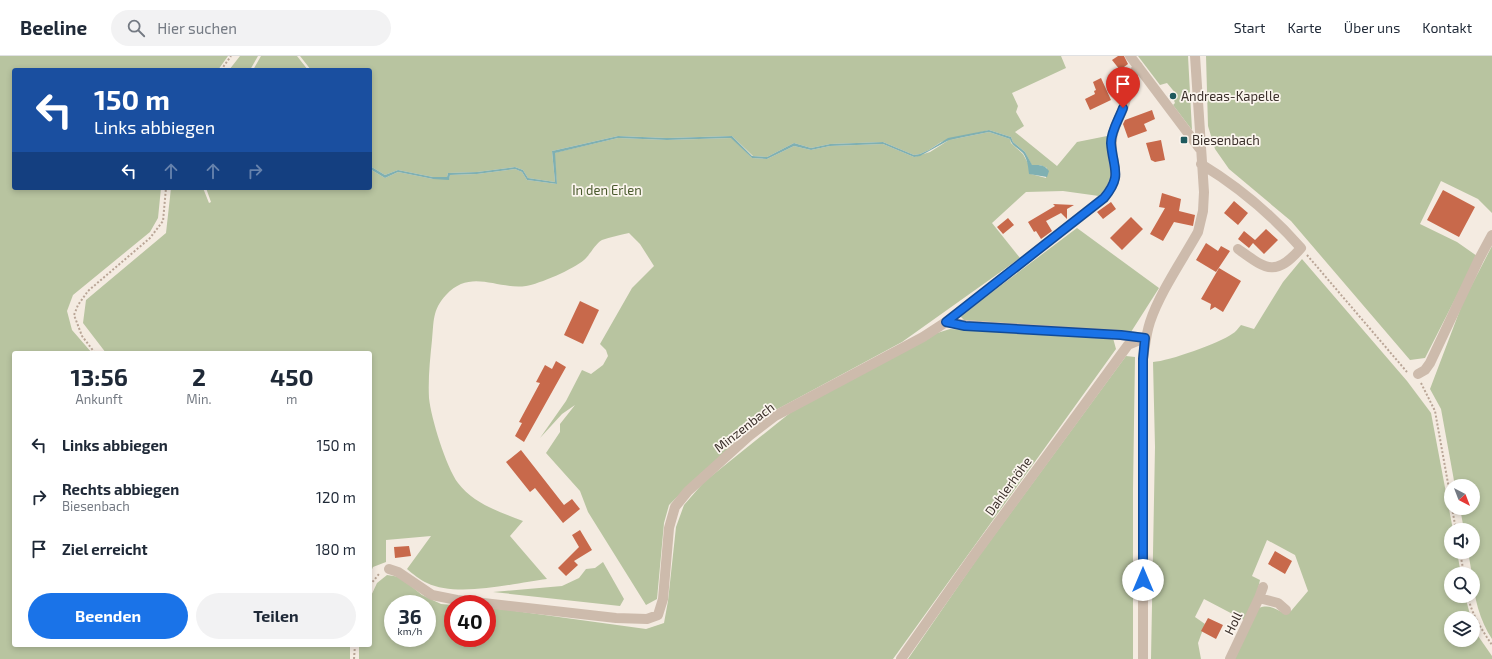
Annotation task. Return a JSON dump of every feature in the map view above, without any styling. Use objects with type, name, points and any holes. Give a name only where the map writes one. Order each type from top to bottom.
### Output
[{"type":"street","points":[[1130,56],[1200,149]]},
{"type":"street","points":[[1143,659],[1143,366],[1145,338],[1150,321],[1160,299],[1198,232],[1201,223],[1204,192],[1195,56]]},
{"type":"street","points":[[946,322],[1104,198],[1111,189],[1115,181],[1116,172],[1111,143],[1113,133],[1123,108],[1131,77],[1138,66]]},
{"type":"street","points":[[1201,164],[1224,178],[1268,214],[1301,248],[1286,264],[1277,268],[1267,268],[1238,248]]},
{"type":"street","points":[[1418,374],[1425,370],[1430,363],[1492,234]]},
{"type":"street","points":[[946,322],[965,326],[1121,335],[1145,338]]},
{"type":"street","name":"Minzenbach","points":[[390,569],[398,572],[432,595],[457,600],[616,618],[647,620],[658,615],[663,598],[669,528],[675,507],[688,491],[749,436],[775,416],[923,337],[946,322]]},
{"type":"street","name":"Dahlerhöhe","points":[[901,659],[974,554],[1128,345],[1145,338]]},
{"type":"street","name":"Holl","points":[[1230,659],[1263,587]]},
{"type":"street","points":[[1259,598],[1278,603],[1286,610]]},
{"type":"path","points":[[222,68],[231,56]]},
{"type":"path","points":[[93,351],[82,336],[74,315],[78,305],[88,291],[150,238],[163,221],[166,190]]},
{"type":"path","points":[[1301,248],[1408,372],[1418,374],[1424,390],[1435,411],[1447,479]]},
{"type":"path","points":[[372,581],[381,572],[390,569]]},
{"type":"path","points":[[1469,603],[1482,630],[1492,645]]},
{"type":"path","points":[[354,647],[354,659]]},
{"type":"green space","points":[[0,56],[228,56],[219,68],[12,68],[12,190],[161,190],[158,218],[150,232],[73,295],[67,311],[72,330],[90,351],[12,351],[12,647],[350,647],[350,659],[0,659]]},
{"type":"green space","points":[[240,56],[258,56],[251,68],[231,68]]},
{"type":"green space","points":[[261,56],[297,56],[306,68],[254,68]]},
{"type":"green space","name":"In den Erlen","points":[[300,56],[1061,56],[1066,68],[1012,93],[1018,106],[1016,112],[1024,126],[1015,132],[1057,166],[1077,142],[1107,136],[1111,160],[1111,175],[1105,189],[1099,196],[1063,191],[1026,192],[992,223],[1020,258],[902,342],[774,411],[698,476],[669,505],[664,523],[657,599],[646,605],[588,512],[580,491],[546,453],[560,432],[560,424],[575,405],[562,414],[540,438],[566,401],[582,370],[591,374],[603,365],[608,356],[606,350],[600,344],[632,288],[654,266],[640,244],[629,233],[602,240],[586,258],[573,268],[532,285],[515,286],[475,281],[455,287],[441,301],[436,311],[429,369],[430,407],[440,442],[453,476],[464,490],[480,502],[523,521],[510,536],[547,579],[486,588],[454,589],[440,587],[424,582],[407,569],[431,536],[386,540],[386,562],[373,567],[372,569],[372,351],[104,351],[83,323],[86,300],[166,233],[171,190],[204,190],[209,203],[211,202],[207,190],[372,190],[372,170],[385,178],[398,172],[433,179],[449,179],[450,175],[477,174],[515,169],[522,172],[527,180],[557,184],[554,153],[618,138],[667,140],[732,138],[752,158],[767,159],[794,146],[811,150],[830,146],[883,144],[914,157],[930,152],[949,140],[941,142],[920,154],[914,155],[883,142],[830,144],[811,148],[794,143],[767,157],[753,156],[732,136],[667,138],[618,136],[552,151],[555,182],[528,178],[523,170],[515,167],[477,172],[448,173],[447,177],[433,177],[398,170],[385,175],[372,167],[372,68],[309,68]],"holes":[[[989,130],[1011,137],[1013,142],[1025,152],[1032,166],[1040,165],[1047,168],[1046,178],[1031,174],[1029,169],[1030,167],[1023,154],[1011,143],[1010,139],[989,132],[949,140]]]},
{"type":"green space","points":[[1138,56],[1188,56],[1192,130],[1173,105],[1175,103],[1173,98],[1177,95],[1167,83],[1160,85]]},
{"type":"green space","points":[[1206,56],[1492,56],[1492,213],[1478,199],[1441,181],[1420,224],[1457,242],[1477,256],[1425,358],[1410,360],[1291,221],[1229,169],[1215,149],[1208,126]]},
{"type":"green space","points":[[1077,228],[1159,288],[1131,332],[964,320],[960,316]]},
{"type":"green space","points":[[1492,246],[1492,639],[1484,624],[1477,603],[1480,603],[1480,567],[1471,567],[1469,559],[1480,559],[1480,523],[1463,523],[1461,515],[1480,515],[1480,479],[1454,479],[1441,409],[1430,389],[1463,302]]},
{"type":"green space","points":[[1302,259],[1407,381],[1431,413],[1444,482],[1444,515],[1450,515],[1452,523],[1444,523],[1444,559],[1458,559],[1460,567],[1444,567],[1444,603],[1467,603],[1469,611],[1444,611],[1444,647],[1480,647],[1480,639],[1492,656],[1492,659],[1234,659],[1259,608],[1269,607],[1284,613],[1291,611],[1308,591],[1295,555],[1267,540],[1252,576],[1260,580],[1257,593],[1244,620],[1204,599],[1195,617],[1205,624],[1198,643],[1201,659],[1151,659],[1155,447],[1153,362],[1206,347],[1226,338],[1236,331],[1241,325],[1254,329],[1283,282]]},
{"type":"green space","points":[[950,329],[1113,338],[1116,349],[893,659],[359,659],[359,647],[372,647],[372,594],[377,583],[387,575],[400,577],[422,595],[384,595],[384,647],[436,647],[436,602],[444,604],[444,647],[496,647],[496,608],[646,629],[664,623],[668,601],[676,527],[684,505],[704,482],[790,413],[934,334]]},
{"type":"green space","points":[[1126,356],[1135,357],[1133,659],[908,659],[979,556]]},
{"type":"green space","points":[[603,562],[624,599],[620,606],[493,592],[562,586],[579,578],[586,569],[595,568]]},
{"type":"water","points":[[989,130],[1011,137],[1013,142],[1025,152],[1032,165],[1041,165],[1049,171],[1047,177],[1029,174],[1025,156],[1010,139],[989,132],[949,140],[920,156],[914,157],[883,144],[830,146],[811,150],[794,146],[767,159],[752,158],[731,138],[667,140],[618,138],[555,153],[557,184],[527,180],[522,172],[515,169],[477,174],[450,175],[449,180],[433,179],[398,172],[385,178],[372,170],[372,167],[385,175],[398,170],[433,177],[447,177],[448,173],[477,172],[515,167],[523,170],[528,178],[555,182],[552,151],[618,136],[667,138],[732,136],[752,156],[767,157],[794,143],[811,148],[830,144],[883,142],[914,155],[929,150],[948,138]]},
{"type":"building","points":[[1118,56],[1124,56],[1128,64],[1120,70],[1112,60]]},
{"type":"building","points":[[1101,78],[1111,100],[1090,110],[1085,99],[1095,94],[1094,91],[1096,90],[1093,82]]},
{"type":"building","points":[[1152,110],[1155,119],[1144,124],[1147,131],[1128,138],[1123,124],[1125,120]]},
{"type":"building","points":[[1161,140],[1165,160],[1155,162],[1151,160],[1146,143]]},
{"type":"building","points":[[1443,190],[1475,207],[1459,237],[1427,220]]},
{"type":"building","points":[[1162,193],[1181,199],[1179,211],[1195,215],[1193,226],[1174,222],[1163,241],[1150,234],[1165,208],[1159,207]]},
{"type":"building","points":[[1234,201],[1248,213],[1238,225],[1224,213]]},
{"type":"building","points":[[1111,202],[1116,209],[1103,219],[1097,212]]},
{"type":"building","points":[[1053,204],[1074,205],[1067,209],[1067,219],[1061,213],[1046,221],[1052,231],[1041,239],[1036,231],[1034,232],[1028,222],[1055,206]]},
{"type":"building","points":[[1131,217],[1143,229],[1122,250],[1110,238]]},
{"type":"building","points":[[1008,218],[1014,225],[1003,234],[997,227]]},
{"type":"building","points":[[1266,229],[1278,240],[1264,254],[1253,243],[1249,248],[1238,239],[1244,231],[1255,240]]},
{"type":"building","points":[[1206,243],[1218,251],[1221,246],[1230,251],[1216,272],[1196,260]]},
{"type":"building","points":[[1219,268],[1241,281],[1223,312],[1215,307],[1210,310],[1211,304],[1201,299]]},
{"type":"building","points":[[580,301],[599,310],[583,344],[564,335]]},
{"type":"building","points":[[556,361],[566,367],[524,442],[515,436],[522,423],[519,422],[540,383],[536,382],[545,365],[552,369]]},
{"type":"building","points":[[521,450],[564,505],[572,499],[580,509],[563,523],[535,488],[530,492],[506,462]]},
{"type":"building","points":[[580,530],[592,550],[574,561],[578,565],[566,576],[558,568],[579,547],[572,535]]},
{"type":"building","points":[[409,546],[411,556],[395,558],[394,547]]},
{"type":"building","points":[[1275,551],[1292,561],[1285,574],[1268,564]]},
{"type":"building","points":[[1208,618],[1223,625],[1216,639],[1201,631]]},
{"type":"place","name":"Andreas-Kapelle","points":[[1173,96]]},
{"type":"place","name":"Biesenbach","points":[[1184,140]]},
{"type":"route","points":[[1123,108],[1113,133],[1111,143],[1116,172],[1115,181],[1104,198],[946,322],[965,326],[1121,335],[1145,338],[1143,359],[1143,580]]}]
